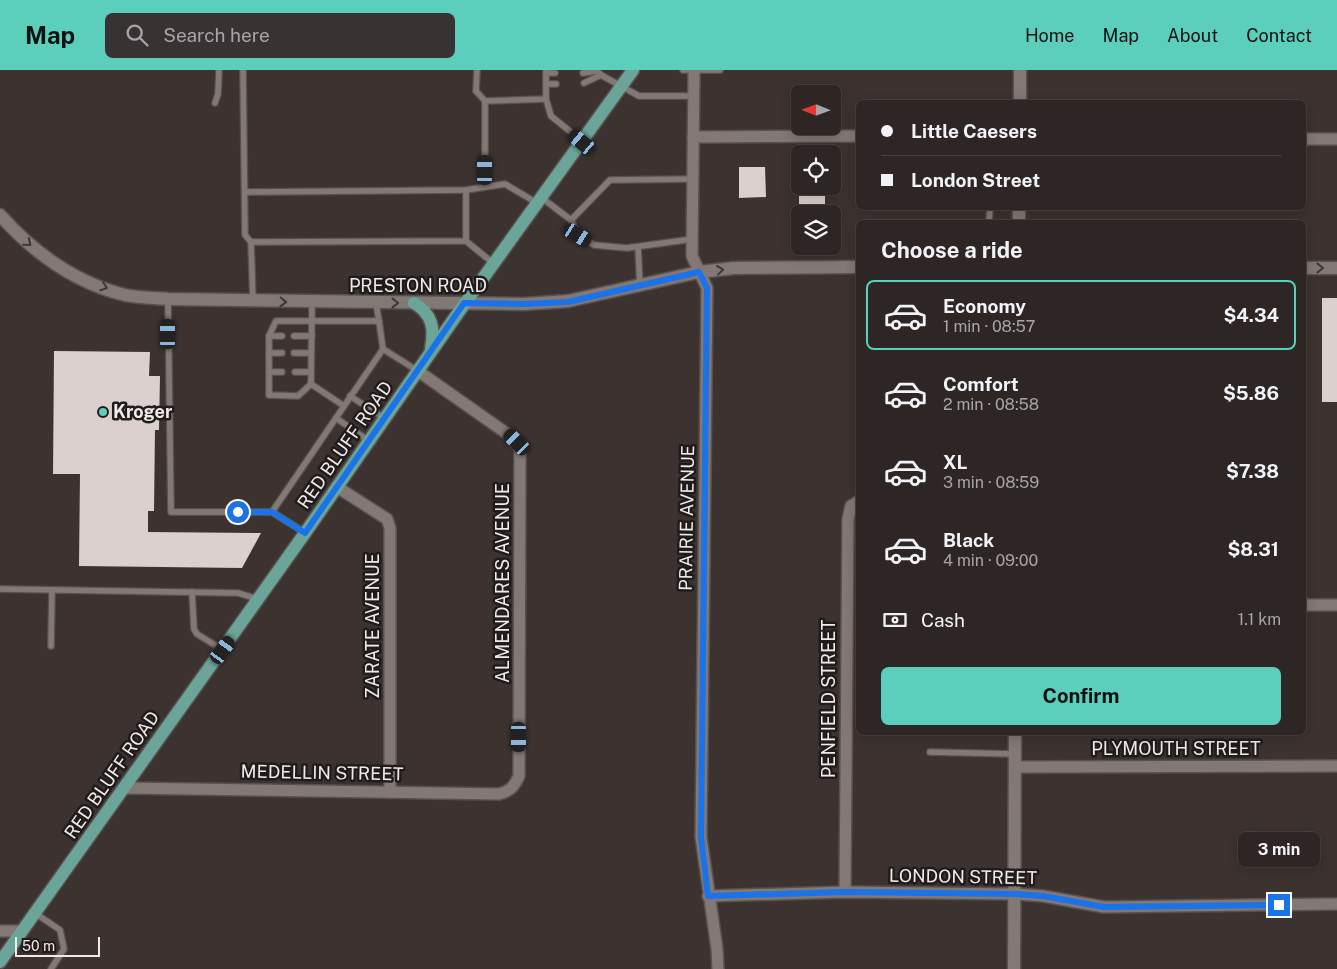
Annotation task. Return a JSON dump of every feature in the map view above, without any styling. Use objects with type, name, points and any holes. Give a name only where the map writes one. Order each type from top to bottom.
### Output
[{"type":"main road","name":"RED BLUFF ROAD","points":[[0,962],[338,487],[464,303],[633,70]]},
{"type":"main road","points":[[1020,70],[1020,100]]},
{"type":"main road","name":"PRESTON ROAD","points":[[0,216],[18,235],[60,268],[88,282],[126,295],[168,299],[312,303],[524,304],[568,302],[699,272],[734,268],[856,267]]},
{"type":"main road","points":[[1306,268],[1337,268]]},
{"type":"main road","points":[[414,303],[425,310],[431,321],[434,333],[430,354]]},
{"type":"main road","points":[[1014,969],[1015,735]]},
{"type":"street","name":"PRAIRIE AVENUE","points":[[690,70],[694,96],[692,256],[707,288],[701,837],[717,949],[718,969]]},
{"type":"street","points":[[694,137],[856,136]]},
{"type":"street","points":[[1306,139],[1337,139]]},
{"type":"street","name":"ALMENDARES AVENUE","points":[[418,371],[510,435],[520,449],[519,776],[515,786]]},
{"type":"street","name":"ZARATE AVENUE","points":[[338,487],[387,518],[390,528],[390,792]]},
{"type":"street","name":"PENFIELD STREET","points":[[845,892],[848,519],[855,504]]},
{"type":"street","points":[[1306,605],[1337,605]]},
{"type":"street","name":"PLYMOUTH STREET","points":[[1015,767],[1337,766]]},
{"type":"street","name":"MEDELLIN STREET","points":[[125,788],[499,794],[515,786]]},
{"type":"street","name":"LONDON STREET","points":[[708,896],[845,892],[1015,894],[1043,896],[1104,907],[1337,904]]},
{"type":"street","points":[[0,931],[22,931]]},
{"type":"lane","points":[[215,103],[218,94],[219,70]]},
{"type":"lane","points":[[243,70],[245,235],[251,242],[253,301]]},
{"type":"lane","points":[[477,70],[476,92],[485,101],[485,187]]},
{"type":"lane","points":[[690,70],[720,70]]},
{"type":"lane","points":[[555,73],[546,72],[546,99],[551,116],[582,142]]},
{"type":"lane","points":[[583,72],[598,72],[639,96],[694,96]]},
{"type":"lane","points":[[584,83],[598,72]]},
{"type":"lane","points":[[546,84],[556,84]]},
{"type":"lane","points":[[485,101],[546,99]]},
{"type":"lane","points":[[571,220],[610,180],[694,179]]},
{"type":"lane","points":[[245,192],[466,190],[505,184],[540,200],[571,220],[578,235],[594,245],[627,248],[693,240]]},
{"type":"lane","points":[[466,190],[466,241]]},
{"type":"lane","points":[[251,242],[466,241],[494,263]]},
{"type":"lane","points":[[638,247],[640,286]]},
{"type":"lane","points":[[168,299],[171,512],[272,512],[305,533]]},
{"type":"lane","points":[[312,303],[312,321],[312,336],[311,384],[298,396],[269,395],[269,336],[276,321],[312,321],[379,321]]},
{"type":"lane","points":[[272,512],[383,349],[376,303]]},
{"type":"lane","points":[[269,336],[282,336]]},
{"type":"lane","points":[[294,336],[312,336]]},
{"type":"lane","points":[[383,349],[418,371]]},
{"type":"lane","points":[[269,353],[282,353]]},
{"type":"lane","points":[[294,353],[311,353]]},
{"type":"lane","points":[[269,372],[282,372]]},
{"type":"lane","points":[[295,372],[311,372]]},
{"type":"lane","points":[[311,384],[344,406]]},
{"type":"lane","points":[[350,396],[385,419]]},
{"type":"lane","points":[[336,418],[370,441]]},
{"type":"lane","points":[[0,589],[238,593],[258,599]]},
{"type":"lane","points":[[51,646],[52,590]]},
{"type":"lane","points":[[192,592],[194,630],[197,634],[223,650]]},
{"type":"lane","points":[[930,752],[1015,754]]},
{"type":"lane","points":[[35,913],[60,930],[64,949],[52,969]]},
{"type":"building","points":[[739,167],[765,167],[766,197],[739,198]]},
{"type":"building","points":[[799,195],[825,195],[825,205],[799,205]]},
{"type":"building","points":[[1322,298],[1337,298],[1337,402],[1322,402]]},
{"type":"building","points":[[54,351],[150,352],[149,376],[160,376],[159,430],[155,430],[154,511],[148,511],[148,532],[261,533],[242,568],[79,566],[80,474],[53,474]]},
{"type":"place","name":"Kroger","points":[[103,412]]},
{"type":"route","points":[[238,512],[272,512],[305,533],[464,303],[524,304],[568,302],[699,272],[707,288],[701,837],[708,896],[845,892],[1015,894],[1043,896],[1104,907],[1279,905]]}]
